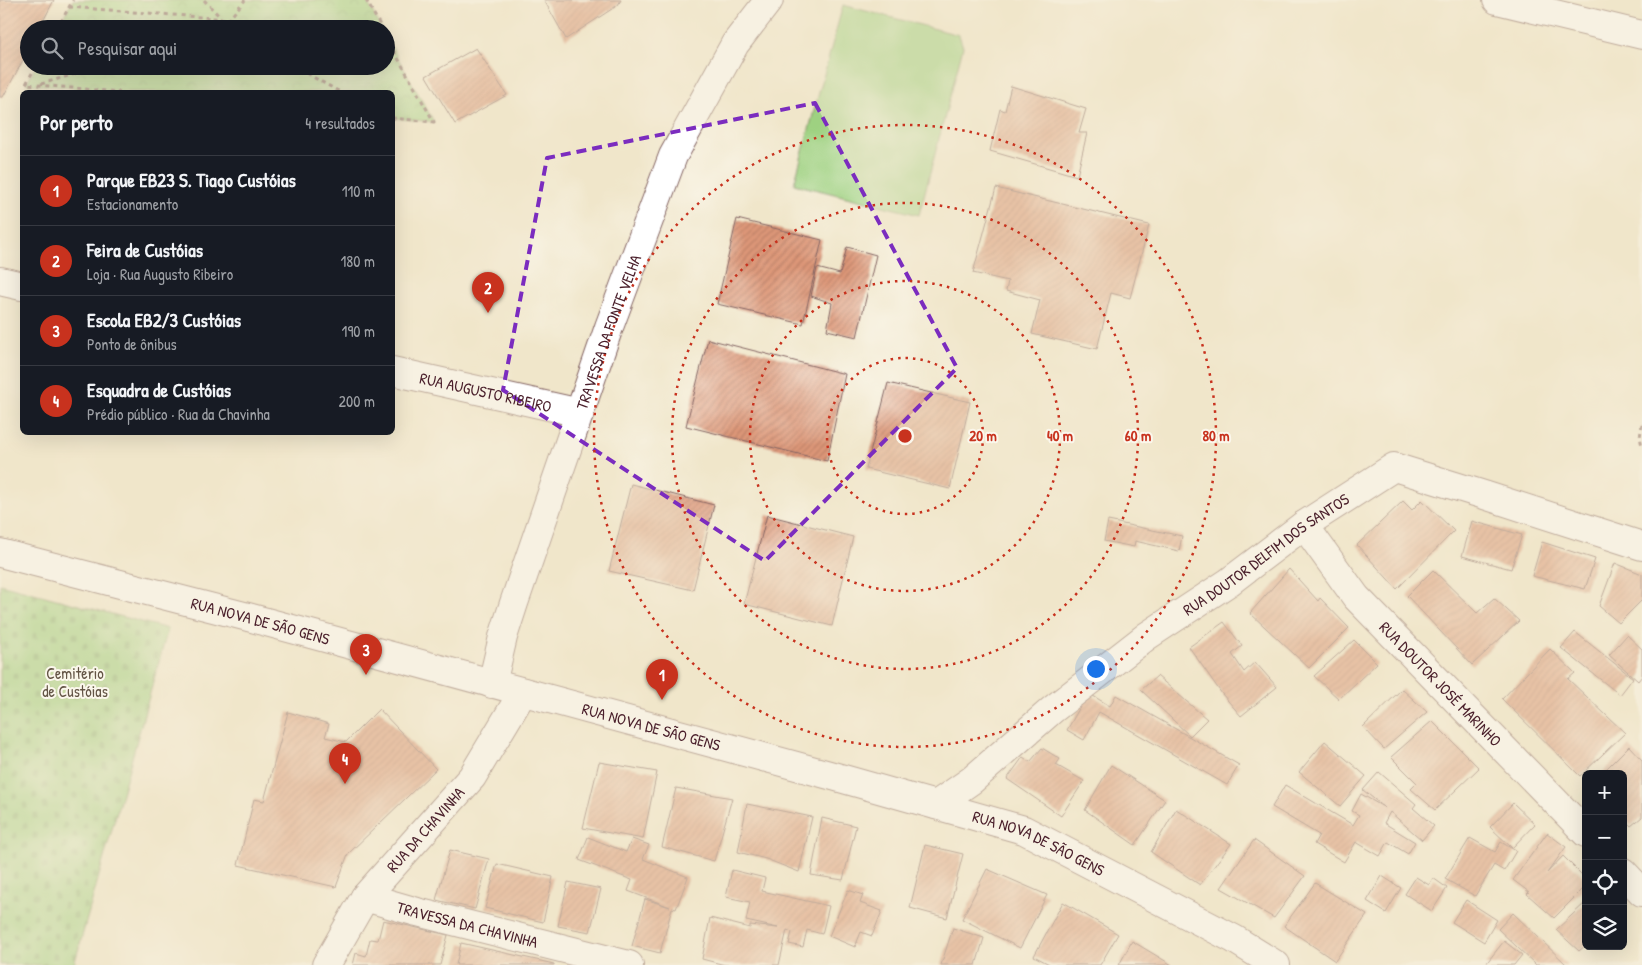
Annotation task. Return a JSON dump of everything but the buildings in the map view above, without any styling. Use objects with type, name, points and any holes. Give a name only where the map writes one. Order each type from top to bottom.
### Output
[{"type":"street","name":"TRAVESSA DA FONTE VELHA","points":[[492,684],[503,637],[514,603],[609,327],[673,156],[735,44],[769,0]]},
{"type":"street","points":[[1497,0],[1642,35]]},
{"type":"street","points":[[0,281],[20,286]]},
{"type":"street","name":"RUA AUGUSTO RIBEIRO","points":[[395,371],[580,413]]},
{"type":"street","name":"RUA DOUTOR DELFIM DOS SANTOS","points":[[936,805],[972,780],[1052,710],[1146,636],[1228,582],[1304,526],[1394,467],[1639,542]]},
{"type":"street","name":"RUA DOUTOR JOSÉ MARINHO","points":[[1304,526],[1356,597],[1582,830]]},
{"type":"street","name":"RUA NOVA DE SÃO GENS","points":[[0,553],[222,610],[1024,830],[1234,939],[1276,965]]},
{"type":"street","name":"RUA DA CHAVINHA","points":[[326,965],[365,897],[472,777],[523,692]]},
{"type":"street","points":[[1627,876],[1642,892]]},
{"type":"street","name":"TRAVESSA DA CHAVINHA","points":[[365,897],[417,912],[629,965]]},
{"type":"path","points":[[62,20],[73,0]]},
{"type":"path","points":[[204,0],[222,19]]},
{"type":"path","points":[[229,19],[245,0]]},
{"type":"path","points":[[366,0],[377,20]]},
{"type":"path","points":[[69,7],[242,20]]},
{"type":"path","points":[[395,52],[434,122],[395,118]]},
{"type":"path","points":[[31,75],[26,84],[97,90]]},
{"type":"path","points":[[38,85],[72,75]]},
{"type":"path","points":[[309,75],[336,90]]},
{"type":"path","points":[[1642,424],[1640,437],[1642,446]]},
{"type":"highlighted area","points":[[815,103],[957,368],[765,561],[503,390],[547,158]]},
{"type":"green space","points":[[73,0],[366,0],[377,20],[62,20]]},
{"type":"green space","points":[[843,5],[959,35],[963,47],[919,215],[794,184]]},
{"type":"green space","points":[[395,53],[434,122],[395,118],[395,90],[96,90],[26,84],[31,75],[395,75]]},
{"type":"green space","name":"Cemitério de Custóias","points":[[0,584],[168,629],[74,965],[0,965]]},
{"type":"place","name":"Feira de Custóias","points":[[488,313]]},
{"type":"place","name":"Escola EB2/3 Custóias","points":[[366,675]]},
{"type":"place","name":"Parque EB23 S. Tiago Custóias","points":[[662,700]]},
{"type":"place","name":"Esquadra de Custóias","points":[[345,784]]}]
